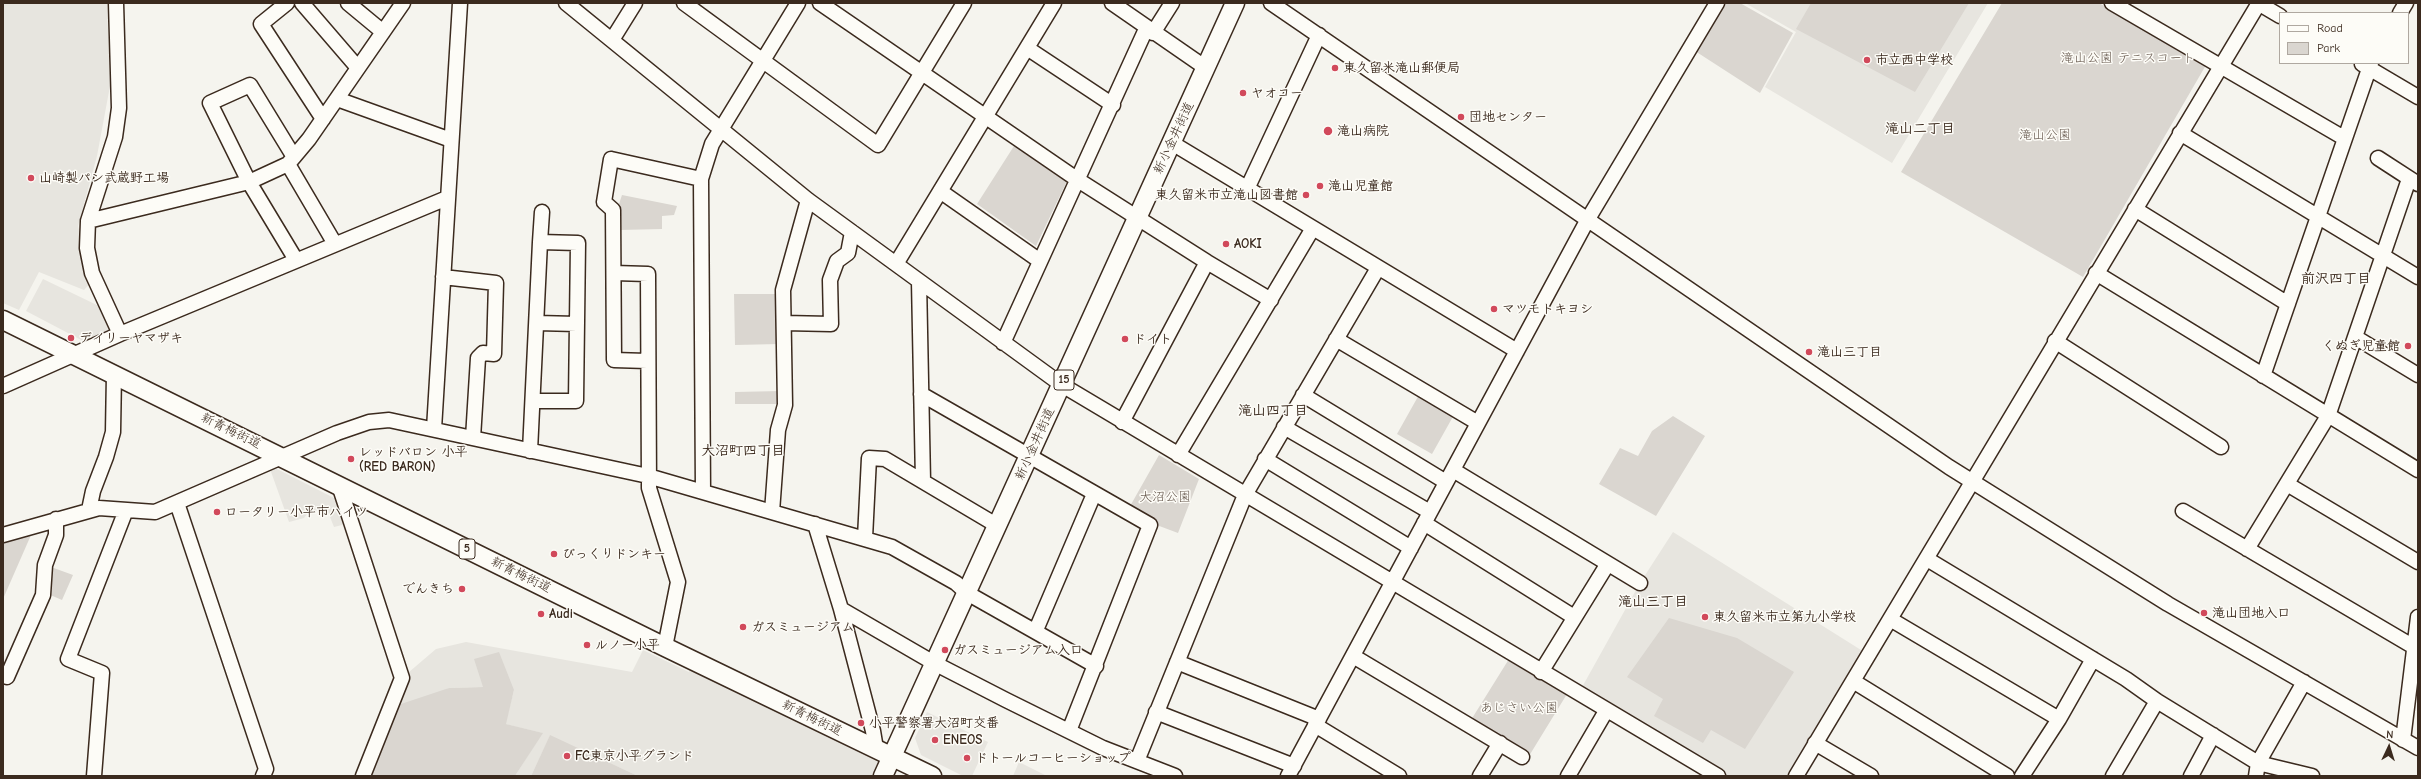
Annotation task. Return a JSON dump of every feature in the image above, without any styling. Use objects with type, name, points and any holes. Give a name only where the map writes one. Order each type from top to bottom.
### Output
[{"type":"main road","name":"新小金井街道","points":[[883,776],[883,753],[934,663],[967,593],[1235,3]]},
{"type":"main road","name":"新青梅街道","points":[[3,320],[284,457],[665,647],[932,776]]},
{"type":"street","points":[[116,3],[119,108],[114,137],[88,221],[87,248],[92,273],[120,334]]},
{"type":"street","points":[[288,3],[261,24],[323,119]]},
{"type":"street","points":[[302,3],[358,68]]},
{"type":"street","points":[[348,3],[383,32]]},
{"type":"street","points":[[88,221],[249,182],[291,161],[323,119],[403,3]]},
{"type":"street","points":[[434,429],[460,3]]},
{"type":"street","points":[[566,3],[720,131],[808,200],[1062,385],[1178,456],[1718,776]]},
{"type":"street","points":[[612,40],[635,3]]},
{"type":"street","points":[[684,3],[764,60],[878,145],[963,3]]},
{"type":"street","points":[[703,492],[701,179],[712,144],[798,3]]},
{"type":"street","points":[[820,3],[1137,219],[1271,300]]},
{"type":"street","points":[[896,264],[1054,3]]},
{"type":"street","points":[[1112,3],[1150,31],[1206,68]]},
{"type":"street","points":[[1003,343],[1113,105],[1150,31],[1172,3]]},
{"type":"street","points":[[1271,3],[1971,482],[2168,604],[2418,748]]},
{"type":"street","points":[[1156,712],[1291,771],[1588,220],[1717,3]]},
{"type":"street","points":[[2112,3],[2344,138]]},
{"type":"street","points":[[1796,776],[1927,559],[2055,341],[2259,3],[2279,15]]},
{"type":"street","points":[[1247,189],[1319,35]]},
{"type":"street","points":[[1027,48],[1113,105]]},
{"type":"street","points":[[2263,376],[2344,138],[2367,65],[2418,98]]},
{"type":"street","points":[[296,260],[249,182],[210,103],[250,85],[335,244]]},
{"type":"street","points":[[337,99],[451,140]]},
{"type":"street","points":[[2180,134],[2418,277]]},
{"type":"street","points":[[1172,143],[1517,351]]},
{"type":"street","points":[[2247,549],[2328,416],[2383,256],[2414,182],[2378,158]]},
{"type":"street","points":[[647,361],[614,360],[613,210],[604,202],[611,160],[701,179]]},
{"type":"street","points":[[940,191],[1040,261]]},
{"type":"street","points":[[3,386],[120,334],[447,198]]},
{"type":"street","points":[[772,512],[778,430],[785,405],[783,290],[808,200]]},
{"type":"street","points":[[2135,209],[2288,304]]},
{"type":"street","points":[[530,451],[542,212]]},
{"type":"street","points":[[1178,456],[1313,228]]},
{"type":"street","points":[[784,323],[831,324],[830,280],[837,260],[848,253],[852,232]]},
{"type":"street","points":[[533,401],[576,401],[578,243],[540,242]]},
{"type":"street","points":[[1122,422],[1207,262]]},
{"type":"street","points":[[1137,761],[1245,495],[1378,268]]},
{"type":"street","points":[[614,273],[648,274],[648,476],[651,495],[678,582],[665,647]]},
{"type":"street","points":[[2096,273],[2418,470]]},
{"type":"street","points":[[443,277],[496,283],[494,354],[483,354],[478,358],[473,438]]},
{"type":"street","points":[[919,281],[923,482]]},
{"type":"street","points":[[537,323],[577,324]]},
{"type":"street","points":[[2355,337],[2418,376]]},
{"type":"street","points":[[1336,339],[1478,423]]},
{"type":"street","points":[[2055,341],[2221,447]]},
{"type":"street","points":[[89,510],[93,490],[106,457],[113,432],[114,374]]},
{"type":"street","points":[[921,394],[1150,525],[1096,666],[1069,731]]},
{"type":"street","points":[[1303,395],[1446,482]]},
{"type":"street","points":[[3,535],[99,508],[155,512],[338,433],[369,422],[389,420],[648,476],[892,547],[956,583],[967,593],[1036,630],[1096,666]]},
{"type":"street","points":[[1284,427],[1427,518],[1574,617]]},
{"type":"street","points":[[865,538],[869,458],[886,459],[998,526]]},
{"type":"street","points":[[1265,459],[1411,548]]},
{"type":"street","points":[[1453,470],[1607,565],[1640,583]]},
{"type":"street","points":[[2287,484],[2418,562]]},
{"type":"street","points":[[339,485],[402,678],[363,776]]},
{"type":"street","points":[[1036,630],[1094,494]]},
{"type":"street","points":[[177,503],[215,613],[259,755],[266,769],[263,776]]},
{"type":"street","points":[[94,776],[102,674],[68,659],[126,510]]},
{"type":"street","points":[[2183,511],[2414,647]]},
{"type":"street","points":[[3,675],[6,677],[43,596],[45,565],[56,535],[56,519]]},
{"type":"street","points":[[815,524],[841,609],[874,731],[883,753]]},
{"type":"street","points":[[1927,559],[2093,659],[2157,701],[2214,735],[2257,769],[2312,776]]},
{"type":"street","points":[[1541,672],[1607,565]]},
{"type":"street","points":[[841,609],[934,663],[1069,731],[1175,776]]},
{"type":"street","points":[[2403,740],[2418,617]]},
{"type":"street","points":[[1890,619],[2059,719]]},
{"type":"street","points":[[1353,656],[1522,757]]},
{"type":"street","points":[[2022,776],[2059,719],[2093,659]]},
{"type":"street","points":[[1177,662],[1317,722],[1400,776]]},
{"type":"street","points":[[1853,681],[2007,776]]},
{"type":"street","points":[[2257,769],[2304,682]]},
{"type":"street","points":[[2113,776],[2157,701]]},
{"type":"street","points":[[1568,776],[1606,711]]},
{"type":"street","points":[[2191,776],[2214,735]]},
{"type":"street","points":[[1480,776],[1500,743]]},
{"type":"street","points":[[1816,743],[1871,776]]},
{"type":"shaded area","name":"山崎製パン武蔵野工場","points":[[3,3],[107,3],[110,86],[97,156],[78,226],[92,281],[84,290],[39,272],[19,310],[3,303]]},
{"type":"shaded area","name":"市立西中学校","points":[[1745,3],[1988,3],[1892,163],[1765,87],[1796,32]]},
{"type":"shaded area","points":[[43,279],[101,307],[110,326],[106,335],[87,343],[26,311]]},
{"type":"shaded area","points":[[275,468],[338,500],[346,524],[334,527],[326,507],[307,514],[304,518],[289,522],[270,469]]},
{"type":"shaded area","name":"東久留米市立第九小学校","points":[[1673,532],[1869,655],[1796,776],[1721,776],[1581,689],[1640,583]]},
{"type":"shaded area","points":[[466,642],[632,672],[643,650],[689,672],[695,661],[891,756],[883,776],[638,776],[550,736],[531,776],[515,776],[542,733],[505,724],[514,690],[484,687],[449,688],[385,720],[402,678],[436,649]]},
{"type":"shaded area","points":[[927,712],[988,742],[972,776],[963,776],[921,755],[915,738]]},
{"type":"shaded area","points":[[1019,762],[1047,776],[1013,776]]},
{"type":"green space","points":[[1722,3],[1740,3],[1793,33],[1760,93],[1695,51]]},
{"type":"green space","points":[[1811,3],[1969,3],[1915,92],[1796,29]]},
{"type":"green space","name":"滝山公園","points":[[2002,3],[2099,3],[2206,65],[2083,277],[1901,172]]},
{"type":"green space","points":[[1014,146],[1068,179],[1036,246],[977,204]]},
{"type":"green space","points":[[622,195],[677,206],[674,215],[662,216],[662,229],[620,230],[619,204]]},
{"type":"green space","points":[[734,294],[777,294],[779,344],[735,345]]},
{"type":"green space","points":[[781,391],[781,404],[735,404],[735,392]]},
{"type":"green space","points":[[1420,393],[1455,413],[1432,454],[1397,434]]},
{"type":"green space","points":[[1673,416],[1705,436],[1656,516],[1599,484],[1620,448],[1638,456],[1652,431]]},
{"type":"green space","name":"大沼公園","points":[[1159,455],[1199,479],[1178,533],[1154,524],[1129,508]]},
{"type":"green space","points":[[31,535],[3,599],[3,543]]},
{"type":"green space","points":[[51,567],[73,575],[62,600],[48,594]]},
{"type":"green space","points":[[1669,618],[1737,638],[1794,672],[1745,749],[1711,730],[1703,743],[1654,716],[1663,699],[1627,677]]},
{"type":"green space","points":[[499,652],[514,690],[506,724],[543,733],[515,776],[368,776],[395,706],[449,688],[483,687],[474,659]]},
{"type":"green space","name":"あじさい公園","points":[[1509,659],[1567,694],[1529,756],[1471,720]]},
{"type":"green space","name":"FC東京小平グランド","points":[[550,735],[638,776],[531,776]]},
{"type":"place","name":"市立西中学校","points":[[1867,60]]},
{"type":"place","name":"東久留米滝山郵便局","points":[[1335,68]]},
{"type":"place","name":"ヤオコー","points":[[1243,93]]},
{"type":"place","name":"団地センター","points":[[1461,117]]},
{"type":"place","name":"滝山病院","points":[[1328,131]]},
{"type":"place","name":"山崎製パン武蔵野工場","points":[[31,178]]},
{"type":"place","name":"滝山児童館","points":[[1320,186]]},
{"type":"place","name":"東久留米市立滝山図書館","points":[[1306,195]]},
{"type":"place","name":"AOKI","points":[[1226,244]]},
{"type":"place","name":"マツモトキヨシ","points":[[1494,309]]},
{"type":"place","name":"デイリーヤマザキ","points":[[71,338]]},
{"type":"place","name":"ドイト","points":[[1125,339]]},
{"type":"place","name":"くぬぎ児童館","points":[[2408,346]]},
{"type":"place","name":"滝山三丁目","points":[[1809,352]]},
{"type":"place","name":"レッドバロン 小平 (RED BARON)","points":[[351,459]]},
{"type":"place","name":"ロータリー小平市ハイツ","points":[[217,512]]},
{"type":"place","name":"びっくりドンキー","points":[[554,554]]},
{"type":"place","name":"でんきち","points":[[462,589]]},
{"type":"place","name":"滝山団地入口","points":[[2204,613]]},
{"type":"place","name":"Audi","points":[[541,614]]},
{"type":"place","name":"東久留米市立第九小学校","points":[[1705,617]]},
{"type":"place","name":"ガスミュージアム","points":[[743,627]]},
{"type":"place","name":"ルノー小平","points":[[587,645]]},
{"type":"place","name":"ガスミュージアム入口","points":[[945,650]]},
{"type":"place","name":"小平警察署大沼町交番","points":[[861,723]]},
{"type":"place","name":"ENEOS","points":[[935,740]]},
{"type":"place","name":"FC東京小平グランド","points":[[567,756]]},
{"type":"place","name":"ドトールコーヒーショップ","points":[[967,758]]},
{"type":"district","name":"滝山二丁目","points":[[1920,129]]},
{"type":"district","name":"前沢四丁目","points":[[2336,279]]},
{"type":"district","name":"滝山四丁目","points":[[1273,411]]},
{"type":"district","name":"大沼町四丁目","points":[[743,451]]},
{"type":"district","name":"滝山三丁目","points":[[1653,602]]},
{"type":"park label","name":"滝山公園 テニスコート","points":[[2128,58]]}]
